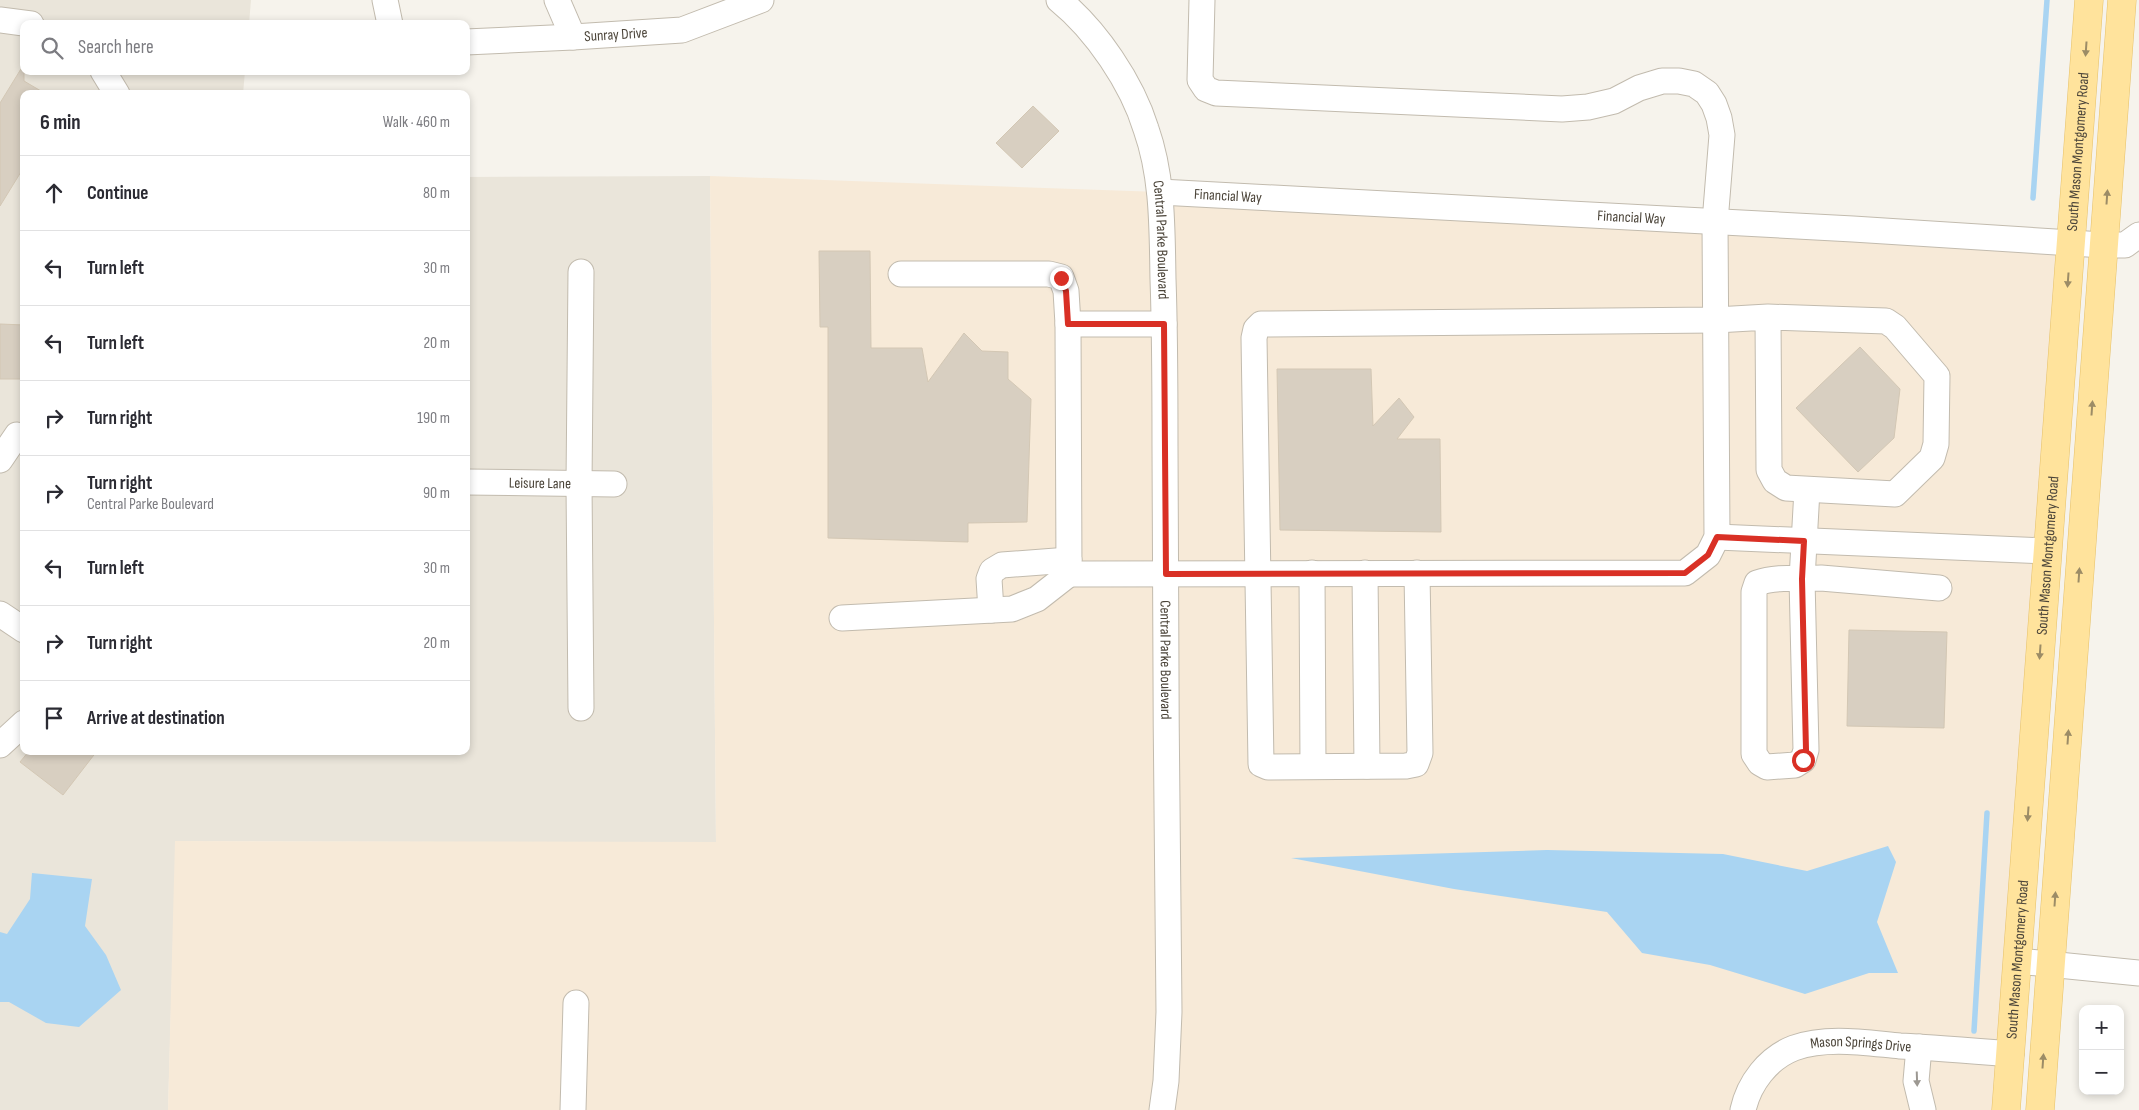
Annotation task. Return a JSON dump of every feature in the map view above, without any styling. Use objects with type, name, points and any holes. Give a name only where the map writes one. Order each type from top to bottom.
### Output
[{"type":"main road","name":"South Mason Montgomery Road","points":[[2006,1110],[2089,0]]},
{"type":"main road","points":[[2040,1110],[2051,965],[2127,247],[2122,0]]},
{"type":"street","points":[[384,0],[389,20]]},
{"type":"street","points":[[557,0],[573,37]]},
{"type":"street","name":"Sunray Drive","points":[[470,42],[682,30],[761,0]]},
{"type":"street","name":"Central Parke Boulevard","points":[[1059,0],[1070,9],[1098,43],[1133,95],[1146,129],[1160,192],[1164,324],[1169,1012],[1166,1081],[1162,1110]]},
{"type":"street","points":[[991,610],[989,579],[992,571],[1002,565],[1069,567],[1166,574],[1685,573],[1708,555],[1717,537],[1715,222],[1722,135],[1714,104],[1707,93],[1694,84],[1679,80],[1662,80],[1639,88],[1614,101],[1588,108],[1562,109],[1216,93],[1206,89],[1200,80],[1202,0]]},
{"type":"street","points":[[0,20],[20,23]]},
{"type":"street","points":[[105,75],[115,90]]},
{"type":"street","name":"Financial Way","points":[[1160,192],[1715,222],[2127,247]]},
{"type":"street","points":[[581,272],[579,484],[581,708]]},
{"type":"street","points":[[842,618],[1012,609],[1037,599],[1069,567],[1068,324],[1066,291],[1061,278],[1049,274],[901,274]]},
{"type":"street","points":[[1417,573],[1420,753],[1416,764],[1406,766],[1268,767],[1261,764],[1254,338],[1256,329],[1260,324],[1716,320],[1768,316],[1886,320],[1896,327],[1937,376],[1936,444],[1932,458],[1896,494],[1786,488],[1775,481],[1769,470],[1768,316]]},
{"type":"street","points":[[1068,324],[1164,324]]},
{"type":"street","points":[[0,460],[17,435],[20,437]]},
{"type":"street","name":"Leisure Lane","points":[[470,482],[614,484]]},
{"type":"street","points":[[1807,490],[1802,579],[1806,750],[1803,760],[1795,765],[1767,767],[1760,763],[1754,754],[1754,592],[1757,583],[1767,579],[1802,579],[1821,578],[1939,588]]},
{"type":"street","points":[[1717,537],[2048,551]]},
{"type":"street","points":[[1312,573],[1313,766]]},
{"type":"street","points":[[1365,573],[1367,766]]},
{"type":"street","points":[[0,614],[20,627]]},
{"type":"street","points":[[0,745],[20,727]]},
{"type":"street","points":[[2018,961],[2139,973]]},
{"type":"street","points":[[574,1110],[576,1003]]},
{"type":"street","name":"Mason Springs Drive","points":[[1743,1110],[1745,1100],[1759,1075],[1781,1055],[1794,1048],[1822,1042],[2011,1054]]},
{"type":"street","points":[[1919,1047],[1916,1081],[1923,1110]]},
{"type":"shaded area","points":[[0,0],[251,0],[249,20],[20,20],[20,75],[245,75],[243,90],[20,90],[20,755],[470,755],[470,177],[710,176],[716,843],[176,841],[168,1110],[0,1110]]},
{"type":"shaded area","points":[[710,176],[1160,192],[2071,243],[2006,1110],[168,1110],[175,841],[716,842]]},
{"type":"water","points":[[1888,846],[1896,862],[1877,922],[1898,973],[1869,973],[1805,994],[1710,965],[1642,953],[1607,912],[1454,889],[1291,858],[1547,850],[1723,854],[1807,871]]},
{"type":"water","points":[[32,873],[92,879],[85,926],[106,955],[121,990],[79,1027],[46,1023],[9,1002],[0,1002],[0,932],[7,934],[30,899]]},
{"type":"building","points":[[20,70],[20,75],[24,75],[24,81],[39,90],[20,90],[20,174],[0,206],[0,103]]},
{"type":"building","points":[[1033,106],[1059,131],[1022,168],[996,143]]},
{"type":"building","points":[[819,251],[870,251],[871,348],[922,348],[928,382],[964,333],[982,351],[1008,352],[1008,379],[1031,399],[1027,522],[968,523],[968,542],[828,538],[828,327],[820,327]]},
{"type":"building","points":[[0,324],[20,325],[20,379],[0,379]]},
{"type":"building","points":[[1860,347],[1900,389],[1894,438],[1858,472],[1796,408]]},
{"type":"building","points":[[1277,369],[1371,369],[1373,426],[1399,398],[1414,417],[1397,439],[1440,439],[1441,532],[1280,530]]},
{"type":"building","points":[[1849,630],[1947,632],[1944,728],[1847,726]]},
{"type":"building","points":[[26,755],[94,755],[63,795],[20,762]]},
{"type":"waterway","points":[[2033,198],[2047,0]]},
{"type":"waterway","points":[[1974,1031],[1987,813]]},
{"type":"route","points":[[1061,278],[1066,291],[1068,324],[1164,324],[1166,574],[1685,573],[1708,555],[1717,537],[1804,541],[1802,579],[1806,750],[1803,760]]}]
